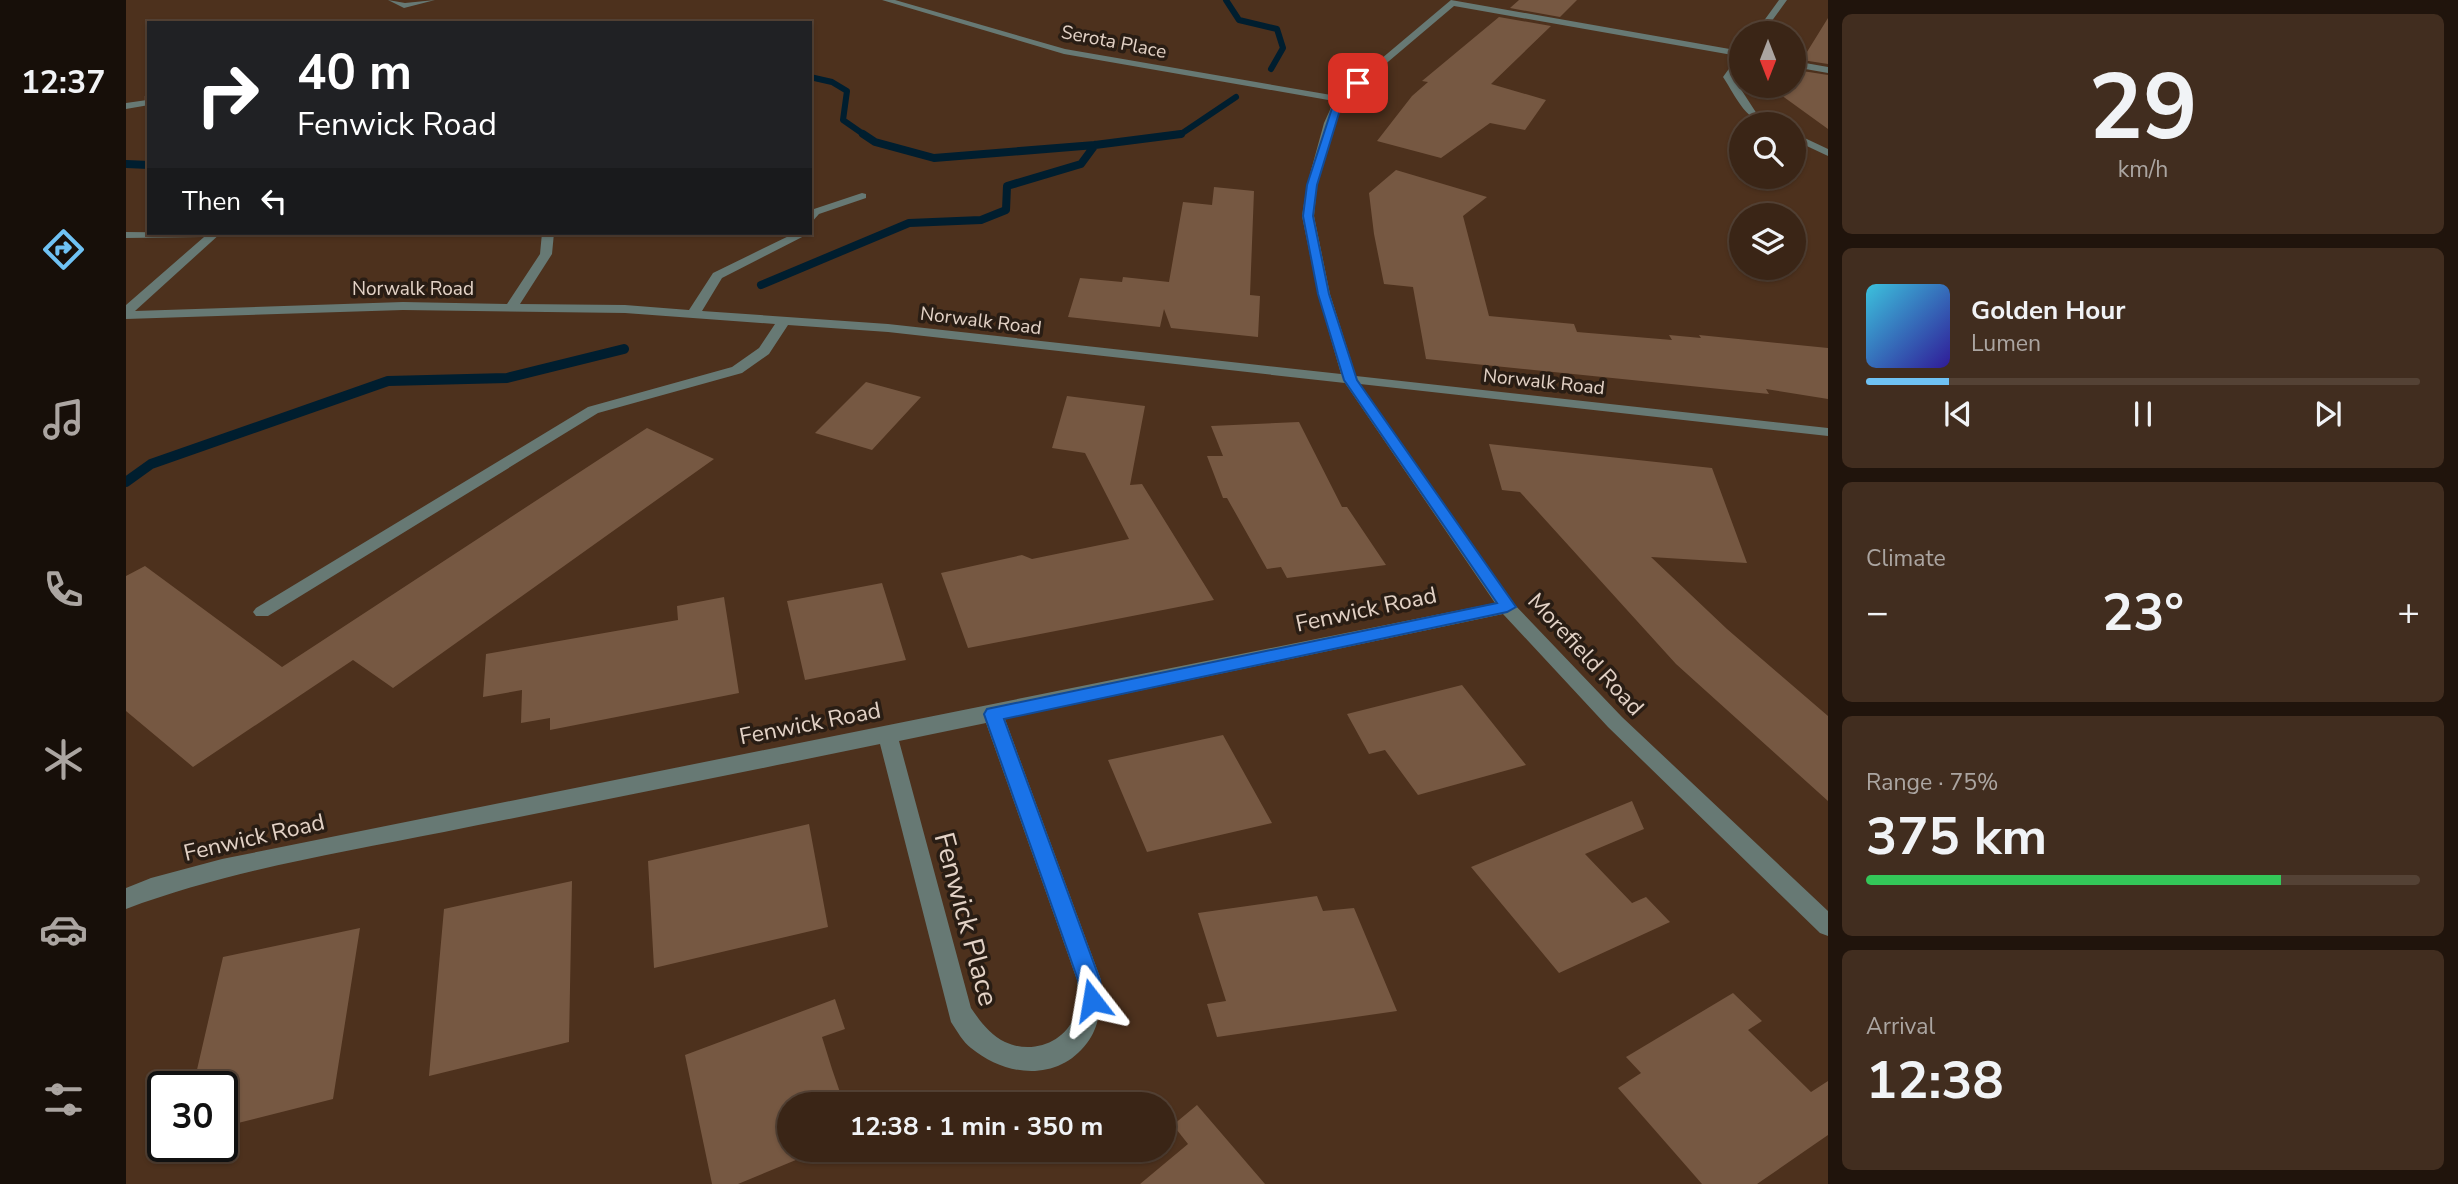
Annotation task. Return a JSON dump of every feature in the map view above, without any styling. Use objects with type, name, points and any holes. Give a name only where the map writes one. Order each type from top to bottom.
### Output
[{"type":"street","points":[[392,0],[404,6],[431,0]]},
{"type":"street","name":"Serota Place","points":[[886,0],[1064,51],[1339,99]]},
{"type":"street","points":[[1768,21],[1783,0]]},
{"type":"street","points":[[1339,99],[1454,1],[1729,54]]},
{"type":"street","points":[[1806,66],[1828,70]]},
{"type":"street","name":"Morefield Road","points":[[1339,99],[1312,185],[1308,216],[1324,294],[1350,380],[1507,607],[1615,722],[1828,926]]},
{"type":"street","points":[[126,106],[147,103]]},
{"type":"street","points":[[1806,142],[1828,153]]},
{"type":"street","points":[[812,217],[815,212],[862,196]]},
{"type":"street","points":[[127,235],[147,235]]},
{"type":"street","points":[[126,314],[213,235]]},
{"type":"street","points":[[511,307],[546,254],[548,235]]},
{"type":"street","points":[[693,314],[717,276],[800,235]]},
{"type":"street","name":"Norwalk Road","points":[[126,314],[403,306],[511,307],[784,320],[888,328],[1828,432]]},
{"type":"street","points":[[262,612],[593,410],[737,370],[764,351],[784,320]]},
{"type":"street","name":"Fenwick Road","points":[[126,899],[151,888],[222,869],[993,714],[1507,607]]},
{"type":"street","name":"Fenwick Place","points":[[887,734],[960,1014],[977,1040],[1002,1057],[1023,1061],[1044,1058],[1063,1050],[1078,1037],[1088,1019],[1092,1000],[1089,980],[993,714]]},
{"type":"building","points":[[1519,0],[1577,0],[1560,17],[1510,8]]},
{"type":"building","points":[[1499,17],[1551,26],[1491,84],[1546,100],[1525,130],[1490,123],[1441,158],[1377,141],[1412,96],[1428,82],[1422,81]]},
{"type":"building","points":[[1828,18],[1828,64],[1806,61],[1806,54]]},
{"type":"building","points":[[1806,72],[1828,75],[1828,129],[1785,98],[1806,98]]},
{"type":"building","points":[[1396,170],[1487,197],[1463,216],[1489,316],[1574,324],[1577,332],[1672,340],[1669,335],[1701,338],[1699,335],[1828,348],[1828,399],[1766,389],[1769,394],[1426,359],[1413,287],[1384,284],[1374,234],[1369,193]]},
{"type":"building","points":[[1214,187],[1254,191],[1250,295],[1260,296],[1258,337],[1171,328],[1164,309],[1160,327],[1068,317],[1080,278],[1122,282],[1123,277],[1169,282],[1183,202],[1212,205]]},
{"type":"building","points":[[866,382],[921,397],[872,450],[815,433]]},
{"type":"building","points":[[1067,396],[1145,406],[1130,485],[1142,484],[1214,600],[968,648],[941,573],[1022,555],[1032,559],[1129,539],[1085,453],[1052,448]]},
{"type":"building","points":[[1299,422],[1342,507],[1347,507],[1386,565],[1287,578],[1281,567],[1267,569],[1227,498],[1223,498],[1207,456],[1223,456],[1211,426]]},
{"type":"building","points":[[647,428],[714,459],[393,688],[353,660],[193,767],[126,711],[126,576],[145,566],[282,667]]},
{"type":"building","points":[[1489,444],[1712,468],[1747,563],[1651,557],[1727,629],[1828,716],[1828,801],[1676,664],[1520,492],[1502,490]]},
{"type":"building","points":[[882,583],[906,660],[805,680],[787,601]]},
{"type":"building","points":[[724,597],[739,693],[550,730],[550,718],[521,723],[522,690],[483,697],[486,654],[678,620],[677,606]]},
{"type":"building","points":[[1462,685],[1526,765],[1418,795],[1385,750],[1369,754],[1347,714]]},
{"type":"building","points":[[1223,735],[1272,823],[1147,852],[1108,760]]},
{"type":"building","points":[[1632,801],[1644,829],[1585,854],[1632,903],[1646,897],[1670,922],[1559,973],[1471,867]]},
{"type":"building","points":[[809,824],[828,927],[654,968],[648,861]]},
{"type":"building","points":[[572,881],[569,1042],[429,1076],[444,909]]},
{"type":"building","points":[[1317,896],[1323,911],[1354,908],[1397,1011],[1217,1037],[1207,1004],[1226,1001],[1198,913]]},
{"type":"building","points":[[360,928],[333,1099],[238,1123],[238,1071],[197,1071],[223,957]]},
{"type":"building","points":[[1733,993],[1762,1021],[1748,1030],[1811,1092],[1828,1081],[1828,1135],[1757,1184],[1702,1184],[1618,1088],[1641,1073],[1626,1057]]},
{"type":"building","points":[[835,999],[845,1029],[822,1037],[840,1092],[777,1092],[777,1162],[791,1162],[738,1184],[712,1184],[685,1055]]},
{"type":"building","points":[[1197,1105],[1265,1184],[1140,1184],[1166,1162],[1176,1162],[1176,1154],[1188,1144],[1176,1129],[1176,1122]]},
{"type":"waterway","points":[[1226,0],[1239,20],[1277,29],[1283,48],[1271,69]]},
{"type":"waterway","points":[[812,77],[832,82],[847,91],[843,120],[866,136]]},
{"type":"waterway","points":[[1181,134],[1236,97]]},
{"type":"waterway","points":[[1095,145],[1181,134]]},
{"type":"waterway","points":[[1168,136],[1181,134]]},
{"type":"waterway","points":[[866,136],[875,142],[934,158],[1095,145]]},
{"type":"waterway","points":[[761,285],[909,223],[981,220],[1006,210],[1007,186],[1081,164],[1095,145]]},
{"type":"waterway","points":[[126,164],[147,165]]},
{"type":"waterway","points":[[126,482],[151,464],[388,381],[507,378],[624,349]]},
{"type":"route","points":[[1092,1000],[1089,980],[993,714],[1507,607],[1350,380],[1324,294],[1308,216],[1312,185],[1329,123],[1339,99],[1358,83]]}]
